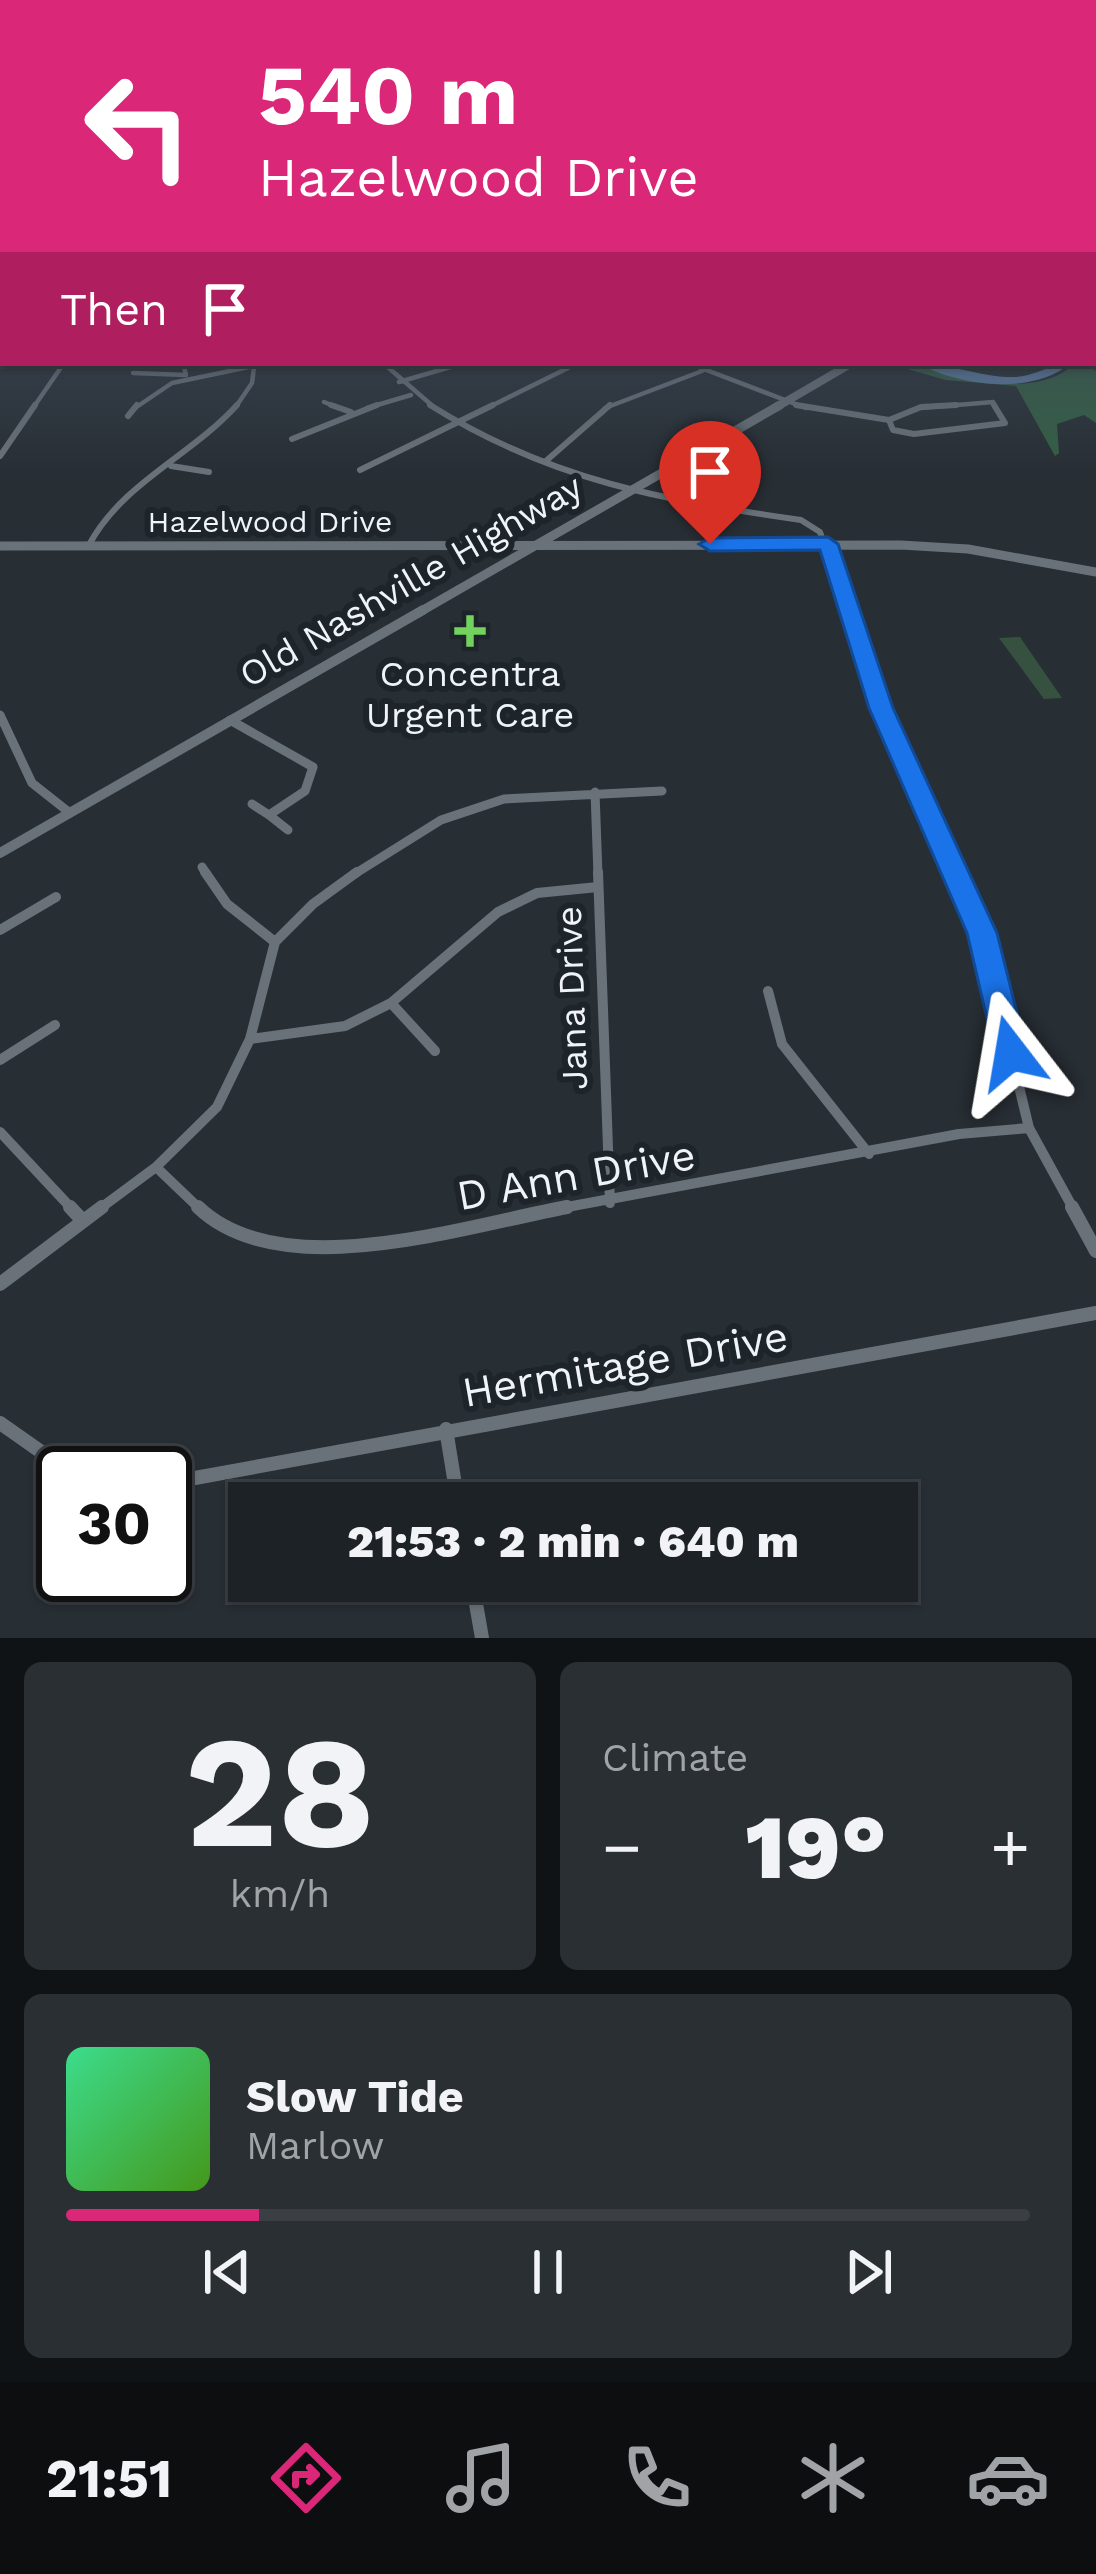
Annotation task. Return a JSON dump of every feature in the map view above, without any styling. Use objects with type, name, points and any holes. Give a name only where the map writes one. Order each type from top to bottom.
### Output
[{"type":"main road","name":"Old Nashville Highway","points":[[0,853],[847,366]]},
{"type":"main road","name":"Hazelwood Drive","points":[[0,546],[945,546],[1096,572]]},
{"type":"street","points":[[0,456],[62,366]]},
{"type":"street","points":[[184,366],[186,375]]},
{"type":"street","points":[[133,373],[186,375],[258,366]]},
{"type":"street","points":[[386,366],[411,395],[458,423],[547,460],[628,491],[801,520],[828,544],[881,708],[982,933],[1029,1128],[1096,1251]]},
{"type":"street","points":[[399,382],[454,366]]},
{"type":"street","points":[[360,470],[572,366]]},
{"type":"street","points":[[693,366],[820,411],[889,420],[921,407],[993,402],[1005,423],[914,434],[893,430],[889,420]]},
{"type":"street","points":[[88,545],[122,498],[172,466],[252,386],[254,367]]},
{"type":"street","points":[[547,460],[566,449],[591,416],[642,389],[702,371]]},
{"type":"street","points":[[128,416],[134,405],[186,375]]},
{"type":"street","points":[[292,440],[351,412],[411,395]]},
{"type":"street","points":[[324,401],[351,412]]},
{"type":"street","points":[[172,466],[209,472]]},
{"type":"street","points":[[0,715],[32,783],[70,813]]},
{"type":"street","points":[[230,720],[313,767],[305,791],[269,815]]},
{"type":"street","points":[[0,1284],[156,1167],[217,1107],[250,1039],[275,942],[313,904],[374,859],[441,820],[504,799],[662,791]]},
{"type":"street","name":"Jana Drive","points":[[596,792],[610,1203]]},
{"type":"street","points":[[251,804],[288,830]]},
{"type":"street","points":[[202,867],[227,904],[275,942]]},
{"type":"street","points":[[250,1039],[345,1026],[391,1003],[498,913],[537,892],[598,887]]},
{"type":"street","points":[[0,930],[56,897]]},
{"type":"street","points":[[768,991],[782,1044],[869,1154]]},
{"type":"street","points":[[391,1003],[435,1052]]},
{"type":"street","points":[[0,1060],[55,1025]]},
{"type":"street","name":"D Ann Drive","points":[[156,1167],[207,1216],[273,1247],[345,1249],[959,1134],[1029,1128]]},
{"type":"street","points":[[0,1132],[83,1221]]},
{"type":"street","name":"Hermitage Drive","points":[[192,1478],[1096,1312]]},
{"type":"street","points":[[0,1423],[36,1448]]},
{"type":"street","points":[[446,1429],[455,1482]]},
{"type":"street","points":[[476,1602],[482,1638]]},
{"type":"green space","points":[[897,366],[1027,383],[1049,379],[1068,366],[1090,366],[1096,371],[1096,423],[1084,415],[1057,424],[1059,453],[1055,456],[1016,386],[946,380]]},
{"type":"green space","points":[[1020,637],[1062,698],[1044,699],[999,638]]},
{"type":"waterway","points":[[932,366],[996,380],[1034,378],[1061,366]]},
{"type":"place","name":"Concentra Urgent Care","points":[[470,631]]},
{"type":"route","points":[[710,544],[828,544],[881,708],[982,933],[1011,1053]]}]
